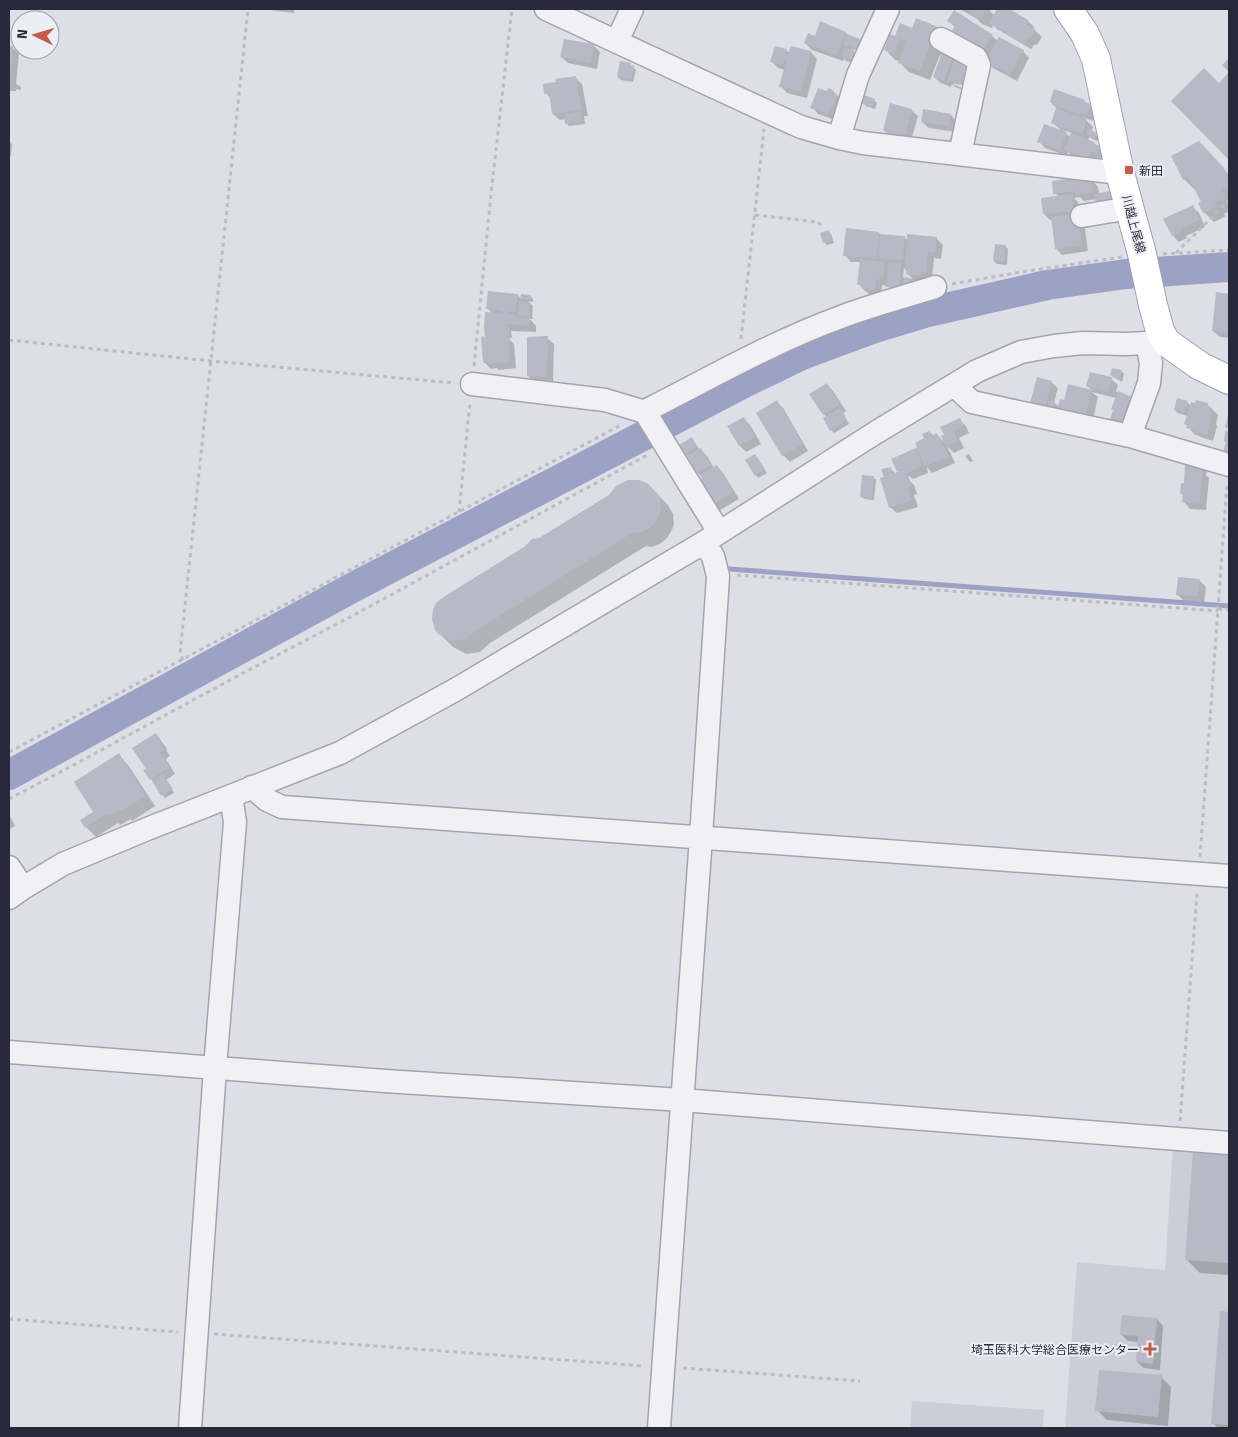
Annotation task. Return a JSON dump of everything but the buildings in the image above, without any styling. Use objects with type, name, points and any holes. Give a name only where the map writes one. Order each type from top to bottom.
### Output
[{"type":"main road","name":"川越上尾線","points":[[1068,9],[1085,34],[1096,59],[1120,173],[1160,331],[1157,343]]},
{"type":"main road","points":[[1157,343],[1229,380]]},
{"type":"street","points":[[546,9],[802,127],[839,138],[863,143],[1120,173]]},
{"type":"street","points":[[617,41],[632,9]]},
{"type":"street","points":[[839,138],[858,75],[888,9]]},
{"type":"street","points":[[941,39],[976,58],[979,65],[960,154]]},
{"type":"street","points":[[1082,216],[1130,208]]},
{"type":"street","points":[[646,414],[649,409],[795,336],[841,317],[935,287]]},
{"type":"street","points":[[9,866],[16,893],[63,864],[348,748],[455,690],[711,537],[977,371],[1022,352],[1083,343],[1157,343],[1151,363],[1149,383],[1130,436]]},
{"type":"street","points":[[472,384],[605,400],[646,414],[664,444],[711,537],[718,576],[702,837],[659,1428]]},
{"type":"street","points":[[954,385],[972,402],[1130,436],[1229,464]]},
{"type":"street","points":[[252,787],[268,800],[282,807],[1229,876]]},
{"type":"street","points":[[190,1428],[235,822],[231,796]]},
{"type":"street","points":[[9,1052],[385,1081],[682,1100],[1229,1143]]},
{"type":"path","points":[[183,660],[180,653],[248,9]]},
{"type":"path","points":[[458,513],[512,9]]},
{"type":"path","points":[[740,362],[766,111]]},
{"type":"path","points":[[1176,254],[1229,200]]},
{"type":"path","points":[[755,215],[818,222],[822,226]]},
{"type":"path","points":[[935,287],[1027,271],[1142,257],[1229,250]]},
{"type":"path","points":[[9,340],[211,361],[472,384]]},
{"type":"path","points":[[9,752],[646,414]]},
{"type":"path","points":[[9,799],[364,610],[664,444]]},
{"type":"path","points":[[1178,1139],[1229,464]]},
{"type":"path","points":[[718,576],[730,575],[1229,610]]},
{"type":"path","points":[[9,1319],[860,1381]]},
{"type":"shaded area","name":"埼玉医科大学総合医療センター","points":[[1173,1146],[1229,1150],[1229,1428],[1065,1428],[1077,1262],[1165,1270]]},
{"type":"shaded area","points":[[912,1401],[1044,1410],[1043,1428],[910,1428]]},
{"type":"waterway","points":[[9,775],[350,589],[744,383],[802,355],[872,329],[928,312],[1047,285],[1126,274],[1229,267]]},
{"type":"waterway","points":[[729,569],[1229,606]]},
{"type":"place","name":"新田","points":[[1129,170]]},
{"type":"place","name":"埼玉医科大学総合医療センター","points":[[1150,1349]]}]
